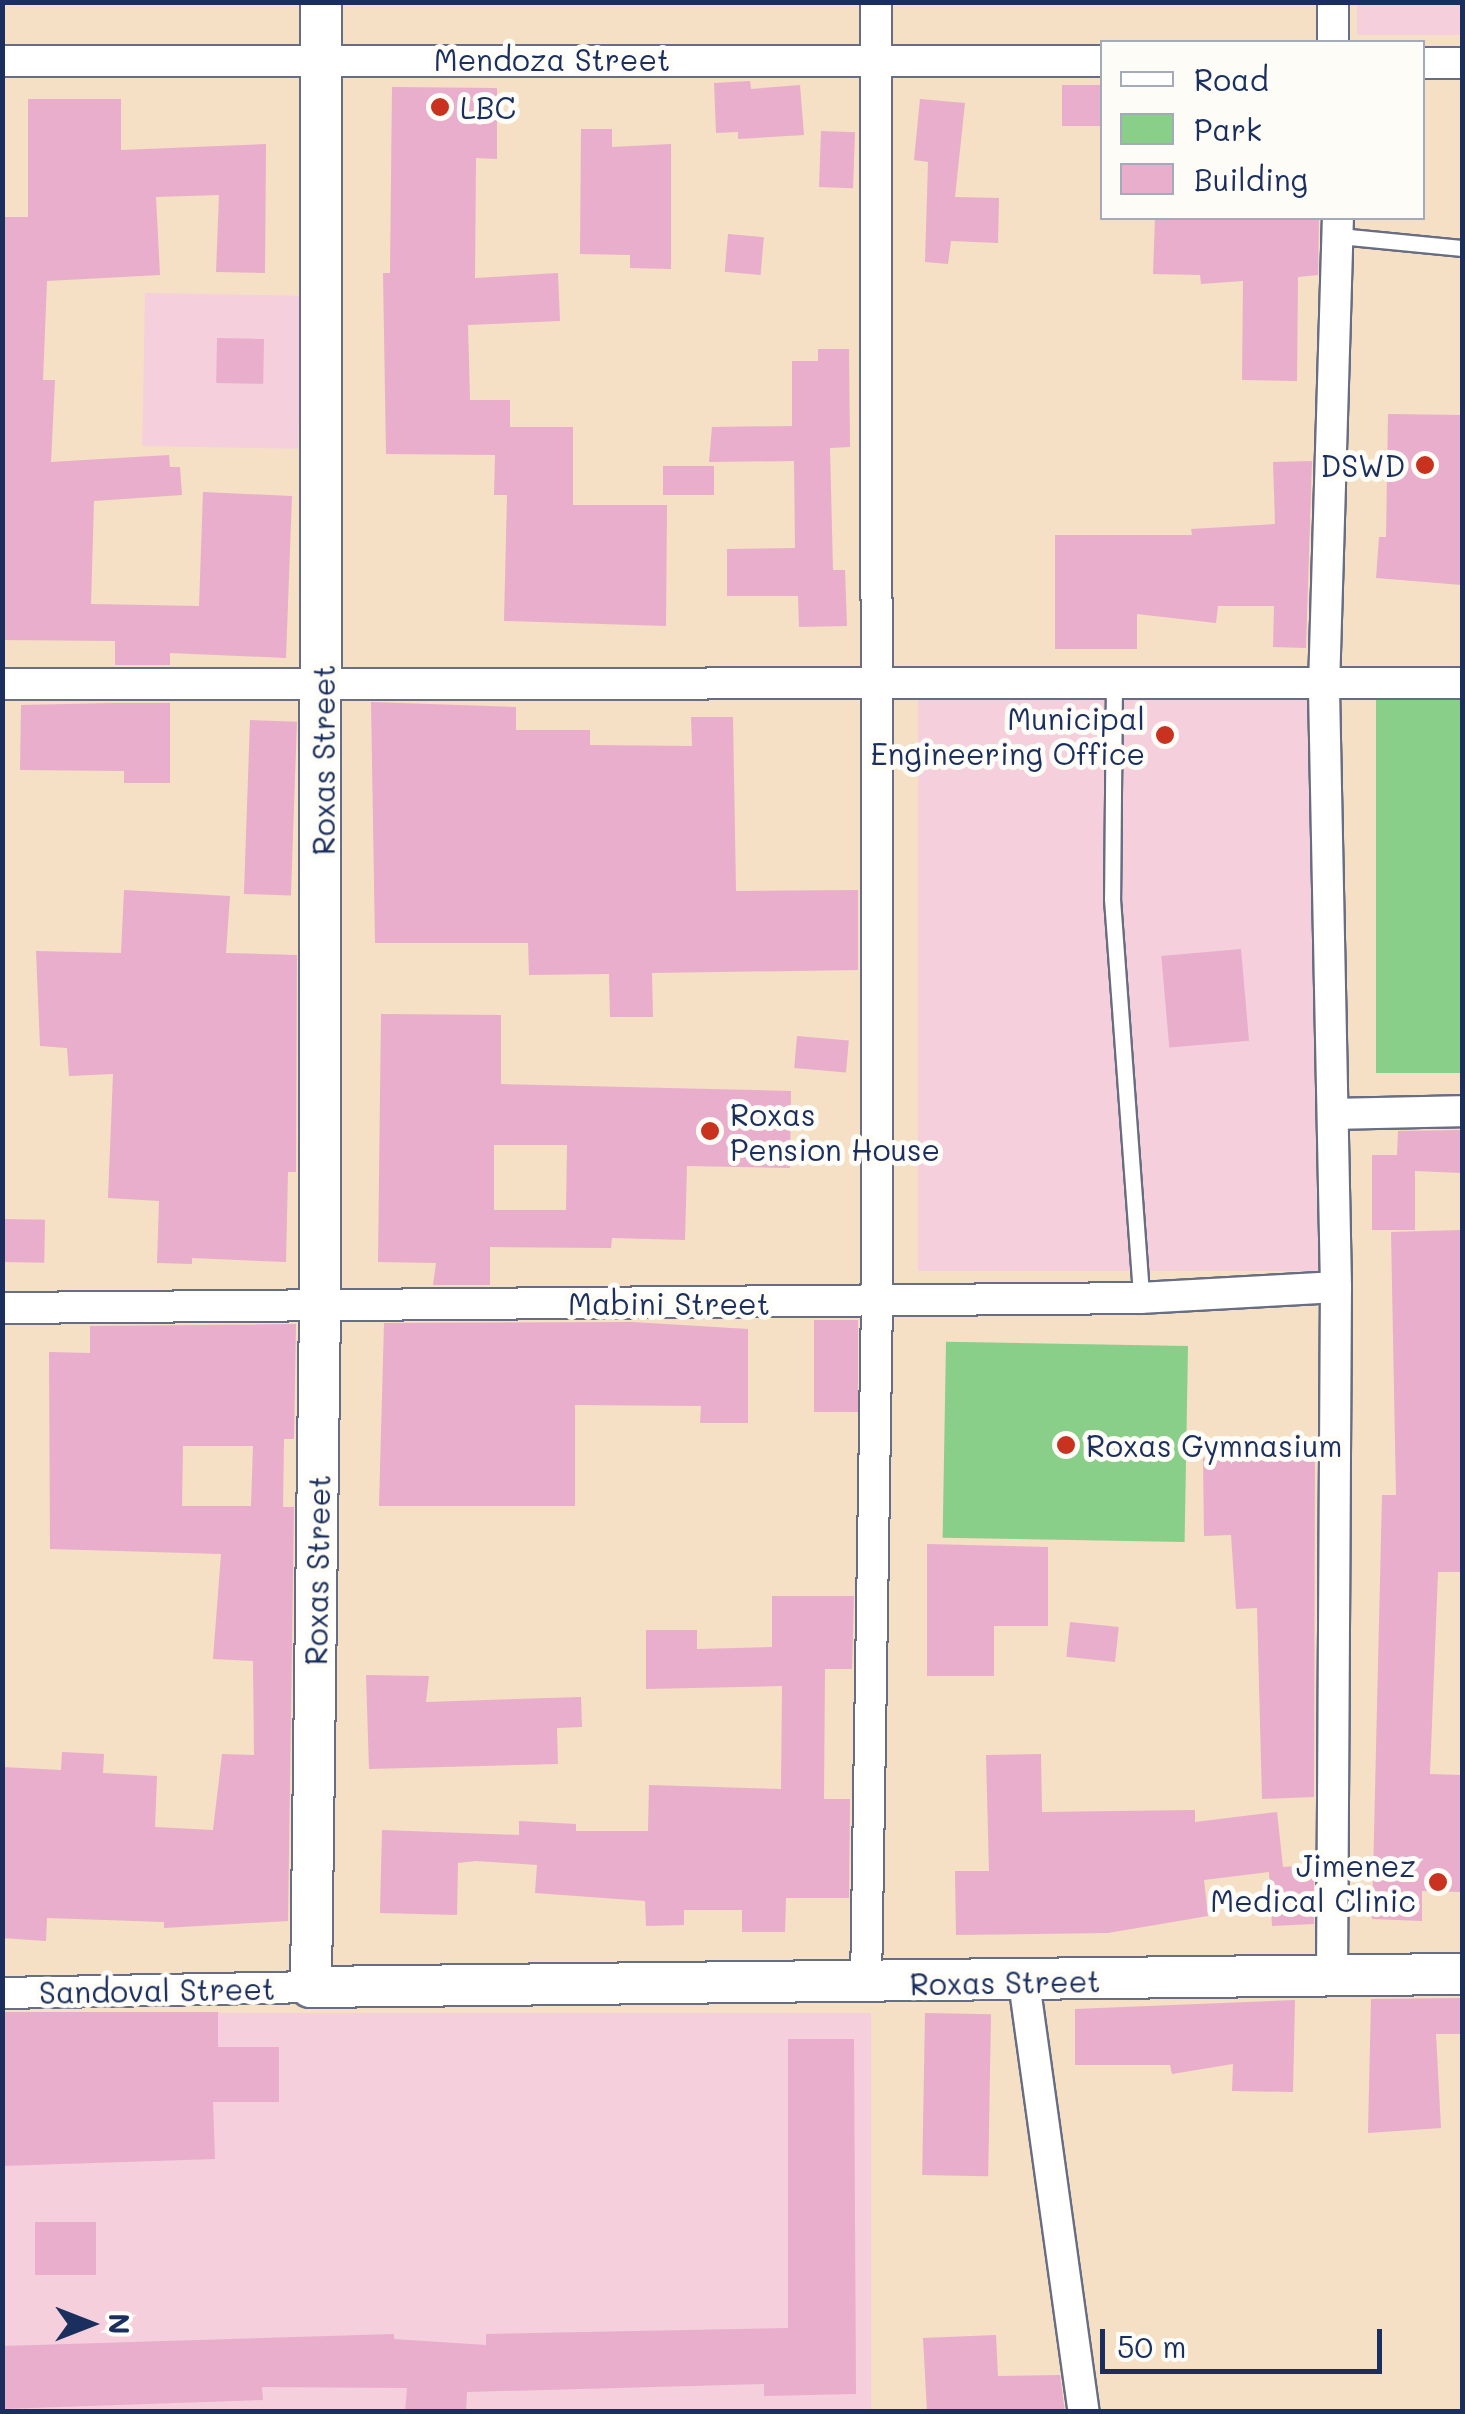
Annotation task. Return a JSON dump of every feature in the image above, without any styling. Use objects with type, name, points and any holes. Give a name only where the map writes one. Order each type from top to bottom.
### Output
[{"type":"main road","name":"Roxas Street","points":[[322,2],[320,1306],[311,1987],[866,1985],[1462,1974]]},
{"type":"street","points":[[866,1985],[877,1302],[880,682],[876,2]]},
{"type":"street","points":[[1333,2],[1333,40]]},
{"type":"street","name":"Mendoza Street","points":[[2,61],[1100,60]]},
{"type":"street","points":[[1425,62],[1462,63]]},
{"type":"street","points":[[1332,1976],[1336,1287],[1324,686],[1339,227]]},
{"type":"street","points":[[2,684],[1114,680],[1324,686],[1462,682]]},
{"type":"street","points":[[1334,1114],[1462,1112]]},
{"type":"street","name":"Mabini Street","points":[[2,1308],[1142,1298],[1336,1287]]},
{"type":"street","points":[[1024,1982],[1084,2412]]},
{"type":"street","name":"Sandoval Street","points":[[2,1993],[311,1987]]},
{"type":"lane","points":[[1339,227],[1462,248]]},
{"type":"lane","points":[[1114,680],[1112,900],[1142,1298]]},
{"type":"shaded area","points":[[1357,3],[1462,3],[1462,35],[1357,35]]},
{"type":"shaded area","points":[[145,293],[301,296],[298,449],[142,446]]},
{"type":"shaded area","points":[[918,693],[1323,693],[1323,1271],[918,1271]]},
{"type":"shaded area","points":[[3,2013],[871,2013],[871,2412],[3,2412]]},
{"type":"green space","points":[[1376,688],[1462,688],[1462,1073],[1376,1073]]},
{"type":"green space","name":"Roxas Gymnasium","points":[[946,1342],[1188,1346],[1185,1542],[943,1538]]},
{"type":"building","points":[[750,81],[751,89],[800,85],[804,135],[738,139],[738,132],[716,133],[714,83]]},
{"type":"building","points":[[1062,85],[1100,85],[1100,126],[1062,126]]},
{"type":"building","points":[[392,87],[497,88],[497,159],[476,158],[475,278],[558,273],[560,321],[468,325],[470,400],[510,400],[510,427],[573,427],[573,505],[667,505],[666,626],[504,621],[507,495],[494,495],[495,455],[386,454],[383,273],[390,273]]},
{"type":"building","points":[[28,99],[121,99],[121,150],[266,144],[265,273],[216,272],[219,195],[156,197],[160,275],[47,281],[43,380],[55,380],[51,462],[169,455],[170,467],[180,467],[182,495],[94,501],[91,604],[199,606],[203,492],[292,496],[286,658],[170,653],[170,665],[115,665],[115,641],[2,640],[2,217],[28,217]]},
{"type":"building","points":[[920,99],[965,103],[955,197],[999,198],[998,243],[951,241],[948,264],[925,262],[928,162],[914,160]]},
{"type":"building","points":[[581,129],[612,129],[612,147],[671,144],[671,269],[630,268],[630,255],[580,254]]},
{"type":"building","points":[[821,131],[855,132],[853,188],[819,187]]},
{"type":"building","points":[[1155,220],[1319,220],[1318,275],[1298,277],[1297,381],[1242,380],[1243,281],[1201,284],[1200,275],[1153,274]]},
{"type":"building","points":[[728,234],[764,237],[761,275],[725,272]]},
{"type":"building","points":[[217,338],[264,339],[263,384],[216,383]]},
{"type":"building","points":[[818,349],[849,349],[850,447],[830,448],[833,570],[845,570],[847,626],[799,627],[798,596],[727,596],[727,549],[795,548],[794,461],[709,462],[712,427],[792,426],[792,361],[818,361]]},
{"type":"building","points":[[1388,414],[1462,415],[1462,585],[1376,578],[1379,537],[1386,537]]},
{"type":"building","points":[[1312,461],[1306,648],[1273,647],[1274,606],[1218,606],[1216,623],[1137,614],[1137,649],[1055,649],[1055,535],[1192,535],[1191,529],[1275,524],[1273,462]]},
{"type":"building","points":[[663,466],[714,466],[714,495],[663,495]]},
{"type":"building","points":[[371,702],[516,707],[516,730],[590,730],[590,745],[692,746],[691,717],[733,717],[736,891],[858,890],[858,970],[652,973],[653,1017],[610,1017],[609,974],[529,975],[528,943],[375,943]]},
{"type":"building","points":[[170,703],[170,783],[124,783],[124,771],[20,770],[21,705]]},
{"type":"building","points":[[250,720],[297,722],[291,896],[244,894]]},
{"type":"building","points":[[124,890],[230,896],[226,953],[297,955],[296,1172],[288,1172],[286,1262],[192,1258],[192,1264],[157,1263],[159,1201],[108,1198],[113,1074],[69,1076],[67,1048],[40,1046],[36,951],[121,953]]},
{"type":"building","points":[[1241,949],[1249,1041],[1169,1048],[1161,956]]},
{"type":"building","points":[[381,1014],[501,1015],[501,1084],[791,1091],[790,1168],[687,1166],[685,1240],[612,1238],[611,1248],[490,1247],[490,1285],[433,1285],[436,1263],[378,1262]],"holes":[[[494,1145],[567,1145],[566,1210],[494,1210]]]},
{"type":"building","points":[[797,1036],[849,1041],[846,1072],[794,1068]]},
{"type":"building","points":[[1462,1130],[1462,1173],[1415,1171],[1415,1230],[1372,1230],[1372,1155],[1397,1155],[1398,1131]]},
{"type":"building","points":[[2,1219],[45,1220],[44,1263],[2,1262]]},
{"type":"building","points":[[1462,1230],[1462,1572],[1438,1572],[1430,1774],[1462,1775],[1462,1892],[1422,1891],[1422,1921],[1372,1919],[1382,1495],[1396,1495],[1391,1232]]},
{"type":"building","points":[[814,1320],[858,1320],[858,1412],[814,1412]]},
{"type":"building","points":[[632,1322],[748,1329],[748,1423],[700,1423],[701,1406],[575,1405],[575,1506],[379,1506],[384,1323]]},
{"type":"building","points":[[296,1324],[294,1439],[284,1439],[283,1507],[294,1507],[288,1921],[164,1928],[164,1922],[47,1918],[46,1941],[2,1938],[2,1767],[61,1770],[62,1752],[104,1754],[103,1773],[157,1776],[155,1827],[213,1830],[222,1754],[254,1755],[253,1661],[213,1659],[221,1554],[50,1549],[49,1352],[90,1353],[90,1326]],"holes":[[[183,1446],[253,1446],[251,1506],[182,1506]]]},
{"type":"building","points":[[1315,1442],[1314,1797],[1262,1799],[1257,1608],[1236,1609],[1231,1535],[1204,1536],[1203,1458],[1230,1458],[1229,1443]]},
{"type":"building","points":[[927,1544],[1048,1547],[1048,1626],[994,1626],[994,1676],[927,1676]]},
{"type":"building","points":[[772,1596],[854,1596],[852,1669],[825,1669],[824,1799],[850,1799],[849,1898],[786,1898],[785,1932],[742,1932],[742,1910],[684,1910],[684,1925],[646,1926],[645,1901],[535,1893],[537,1865],[476,1861],[458,1863],[457,1915],[380,1913],[382,1830],[519,1835],[519,1821],[576,1824],[576,1831],[648,1831],[649,1785],[781,1789],[782,1686],[646,1689],[646,1630],[697,1630],[697,1649],[772,1647]]},
{"type":"building","points":[[1070,1622],[1119,1627],[1115,1662],[1066,1657]]},
{"type":"building","points":[[366,1675],[429,1676],[426,1702],[581,1697],[582,1727],[557,1728],[558,1764],[369,1769]]},
{"type":"building","points":[[1041,1754],[1042,1812],[1195,1810],[1195,1822],[1277,1812],[1283,1867],[1314,1865],[1314,1924],[1272,1926],[1269,1872],[1204,1880],[1208,1916],[1108,1933],[956,1935],[955,1871],[989,1871],[986,1755]]},
{"type":"building","points":[[1462,1998],[1462,2034],[1436,2034],[1441,2128],[1368,2133],[1371,1999]]},
{"type":"building","points":[[1295,2000],[1293,2092],[1232,2091],[1233,2064],[1172,2074],[1170,2065],[1075,2065],[1075,2009]]},
{"type":"building","points":[[2,2012],[218,2012],[218,2047],[279,2047],[279,2102],[213,2102],[215,2159],[2,2166]]},
{"type":"building","points":[[925,2013],[991,2014],[988,2176],[922,2175]]},
{"type":"building","points":[[788,2039],[854,2039],[856,2394],[764,2396],[764,2384],[467,2392],[466,2412],[405,2412],[407,2388],[262,2387],[263,2400],[2,2409],[2,2346],[394,2334],[394,2339],[486,2345],[486,2334],[788,2328]]},
{"type":"building","points":[[35,2222],[96,2222],[96,2275],[35,2275]]},
{"type":"building","points":[[996,2335],[998,2376],[1060,2375],[1065,2412],[927,2412],[923,2338]]},
{"type":"place","name":"LBC","points":[[440,107]]},
{"type":"place","name":"DSWD","points":[[1425,465]]},
{"type":"place","name":"Municipal Engineering Office","points":[[1165,735]]},
{"type":"place","name":"Roxas Pension House","points":[[710,1131]]},
{"type":"place","name":"Roxas Gymnasium","points":[[1066,1445]]},
{"type":"place","name":"Jimenez Medical Clinic","points":[[1438,1882]]}]
